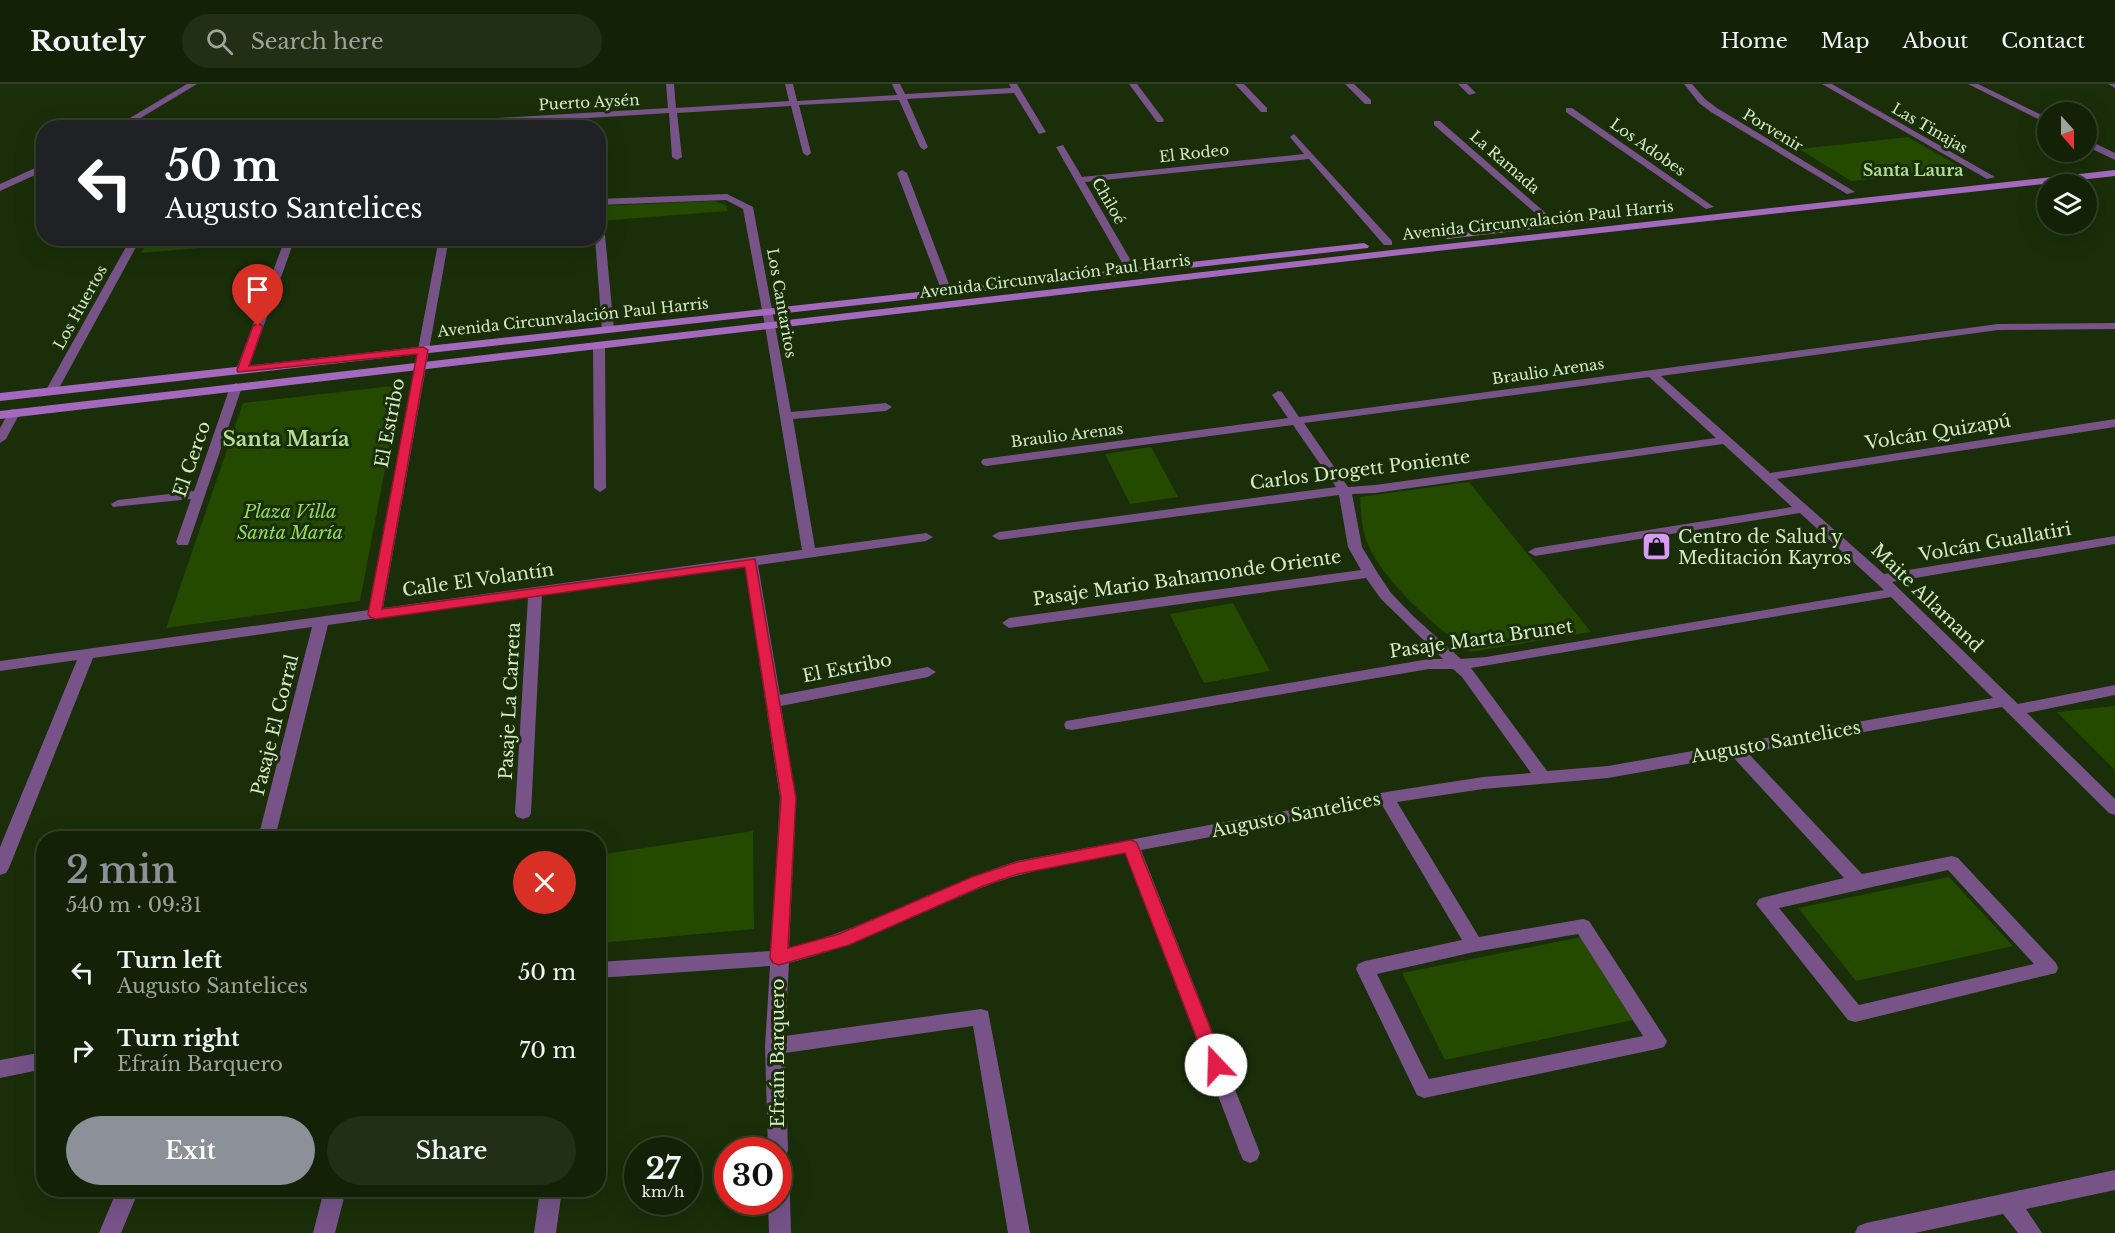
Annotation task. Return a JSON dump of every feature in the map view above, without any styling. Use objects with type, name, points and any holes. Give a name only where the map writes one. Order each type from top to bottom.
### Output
[{"type":"main road","name":"Avenida Circunvalación Paul Harris","points":[[0,397],[2115,163]]},
{"type":"main road","name":"Avenida Circunvalación Paul Harris","points":[[0,415],[1576,232],[2115,173]]},
{"type":"street","points":[[131,120],[193,84]]},
{"type":"street","points":[[670,84],[677,157]]},
{"type":"street","points":[[789,84],[807,153]]},
{"type":"street","points":[[896,84],[924,147]]},
{"type":"street","points":[[1133,84],[1160,120]]},
{"type":"street","points":[[1239,84],[1264,110]]},
{"type":"street","points":[[1349,84],[1368,102]]},
{"type":"street","points":[[1462,84],[1472,93]]},
{"type":"street","name":"Porvenir","points":[[1688,84],[1714,110],[1850,192]]},
{"type":"street","name":"Las Tinajas","points":[[1826,84],[1990,177]]},
{"type":"street","points":[[1972,84],[2037,116]]},
{"type":"street","points":[[1015,87],[1042,132]]},
{"type":"street","name":"Puerto Aysén","points":[[573,120],[673,110],[902,97],[1015,87]]},
{"type":"street","name":"Los Adobes","points":[[1569,110],[1709,207]]},
{"type":"street","name":"La Ramada","points":[[1437,123],[1553,224]]},
{"type":"street","points":[[1294,137],[1388,243]]},
{"type":"street","name":"Chiloé","points":[[1060,147],[1132,271]]},
{"type":"street","points":[[2097,148],[2115,157]]},
{"type":"street","name":"El Rodeo","points":[[1079,180],[1311,156]]},
{"type":"street","points":[[0,188],[36,171]]},
{"type":"street","points":[[902,172],[947,292]]},
{"type":"street","name":"Los Cantaritos","points":[[606,202],[727,197],[748,207],[771,326],[809,554]]},
{"type":"street","name":"Los Huertos","points":[[52,390],[131,246]]},
{"type":"street","points":[[242,370],[287,246]]},
{"type":"street","name":"El Estribo","points":[[375,614],[442,246]]},
{"type":"street","points":[[601,246],[608,330]]},
{"type":"street","name":"Braulio Arenas","points":[[987,462],[1998,327],[2115,326]]},
{"type":"street","points":[[599,346],[600,488]]},
{"type":"street","name":"Maite Allamand","points":[[1652,374],[1895,592],[2115,809]]},
{"type":"street","name":"El Cerco","points":[[183,542],[236,387]]},
{"type":"street","points":[[1278,395],[1346,491],[1355,547],[1370,573],[1386,596],[1408,619],[1459,664],[1476,684],[1543,778]]},
{"type":"street","points":[[785,416],[886,407]]},
{"type":"street","points":[[0,439],[14,413]]},
{"type":"street","name":"Volcán Quizapú","points":[[1767,477],[2115,423]]},
{"type":"street","name":"Carlos Drogett Poniente","points":[[999,536],[1725,440]]},
{"type":"street","points":[[118,504],[199,494]]},
{"type":"street","points":[[1535,552],[1802,509]]},
{"type":"street","name":"Calle El Volantín","points":[[0,666],[926,537]]},
{"type":"street","name":"Volcán Guallatiri","points":[[1881,579],[2115,540]]},
{"type":"street","name":"Efraín Barquero","points":[[751,562],[788,798],[776,1046],[778,1137]]},
{"type":"street","name":"Pasaje Mario Bahamonde Oriente","points":[[1009,623],[1370,573]]},
{"type":"street","name":"Pasaje La Carreta","points":[[523,813],[535,592]]},
{"type":"street","name":"Pasaje Marta Brunet","points":[[1072,725],[1429,664],[1459,664],[1895,592]]},
{"type":"street","name":"Pasaje El Corral","points":[[269,831],[321,622]]},
{"type":"street","points":[[0,868],[87,654]]},
{"type":"street","name":"El Estribo","points":[[773,702],[928,672]]},
{"type":"street","name":"Augusto Santelices","points":[[606,969],[779,958],[843,940],[977,882],[1017,868],[1386,798],[1483,783],[1608,772],[1735,749],[2115,690]]},
{"type":"street","points":[[1735,749],[1858,882]]},
{"type":"street","points":[[1386,798],[1474,945]]},
{"type":"street","points":[[1131,846],[1250,1153]]},
{"type":"street","points":[[1952,863],[2049,968],[1855,1014],[1765,904],[1858,882],[1952,863]]},
{"type":"street","points":[[1583,926],[1657,1041],[1424,1089],[1365,969],[1474,945],[1583,926]]},
{"type":"street","points":[[776,1046],[981,1017],[1019,1233]]},
{"type":"street","points":[[0,1070],[36,1062]]},
{"type":"street","points":[[1866,1233],[2115,1180]]},
{"type":"street","points":[[110,1233],[125,1197]]},
{"type":"street","points":[[324,1233],[333,1197]]},
{"type":"street","points":[[545,1233],[550,1197]]},
{"type":"street","points":[[2008,1203],[2031,1233]]},
{"type":"street","points":[[779,1215],[780,1233]]},
{"type":"green space","points":[[1908,137],[1964,169],[1851,181],[1799,149]]},
{"type":"green space","points":[[714,201],[726,205],[728,211],[606,220],[606,206]]},
{"type":"green space","points":[[145,246],[224,246],[141,253]]},
{"type":"green space","name":"Plaza Villa Santa María","points":[[401,385],[360,601],[166,628],[243,403]]},
{"type":"green space","points":[[1151,447],[1178,497],[1130,504],[1105,454]]},
{"type":"green space","points":[[1469,482],[1591,632],[1470,652],[1424,615],[1393,583],[1370,549],[1363,529],[1360,497]]},
{"type":"green space","points":[[1233,603],[1270,671],[1204,683],[1170,614]]},
{"type":"green space","points":[[2115,706],[2115,770],[2057,712]]},
{"type":"green space","points":[[753,831],[754,929],[606,942],[606,854]]},
{"type":"green space","points":[[1949,877],[2013,946],[1856,981],[1798,908]]},
{"type":"green space","points":[[1581,937],[1633,1020],[1445,1060],[1402,973]]},
{"type":"place","name":"Centro de Salud y Meditación Kayros","points":[[1657,547]]},
{"type":"district","name":"Santa Laura","points":[[1913,170]]},
{"type":"district","name":"Santa María","points":[[286,439]]},
{"type":"route","points":[[258,326],[242,370],[423,350],[375,614],[751,562],[788,798],[779,958],[843,940],[977,882],[1017,868],[1131,846],[1216,1065]]}]
